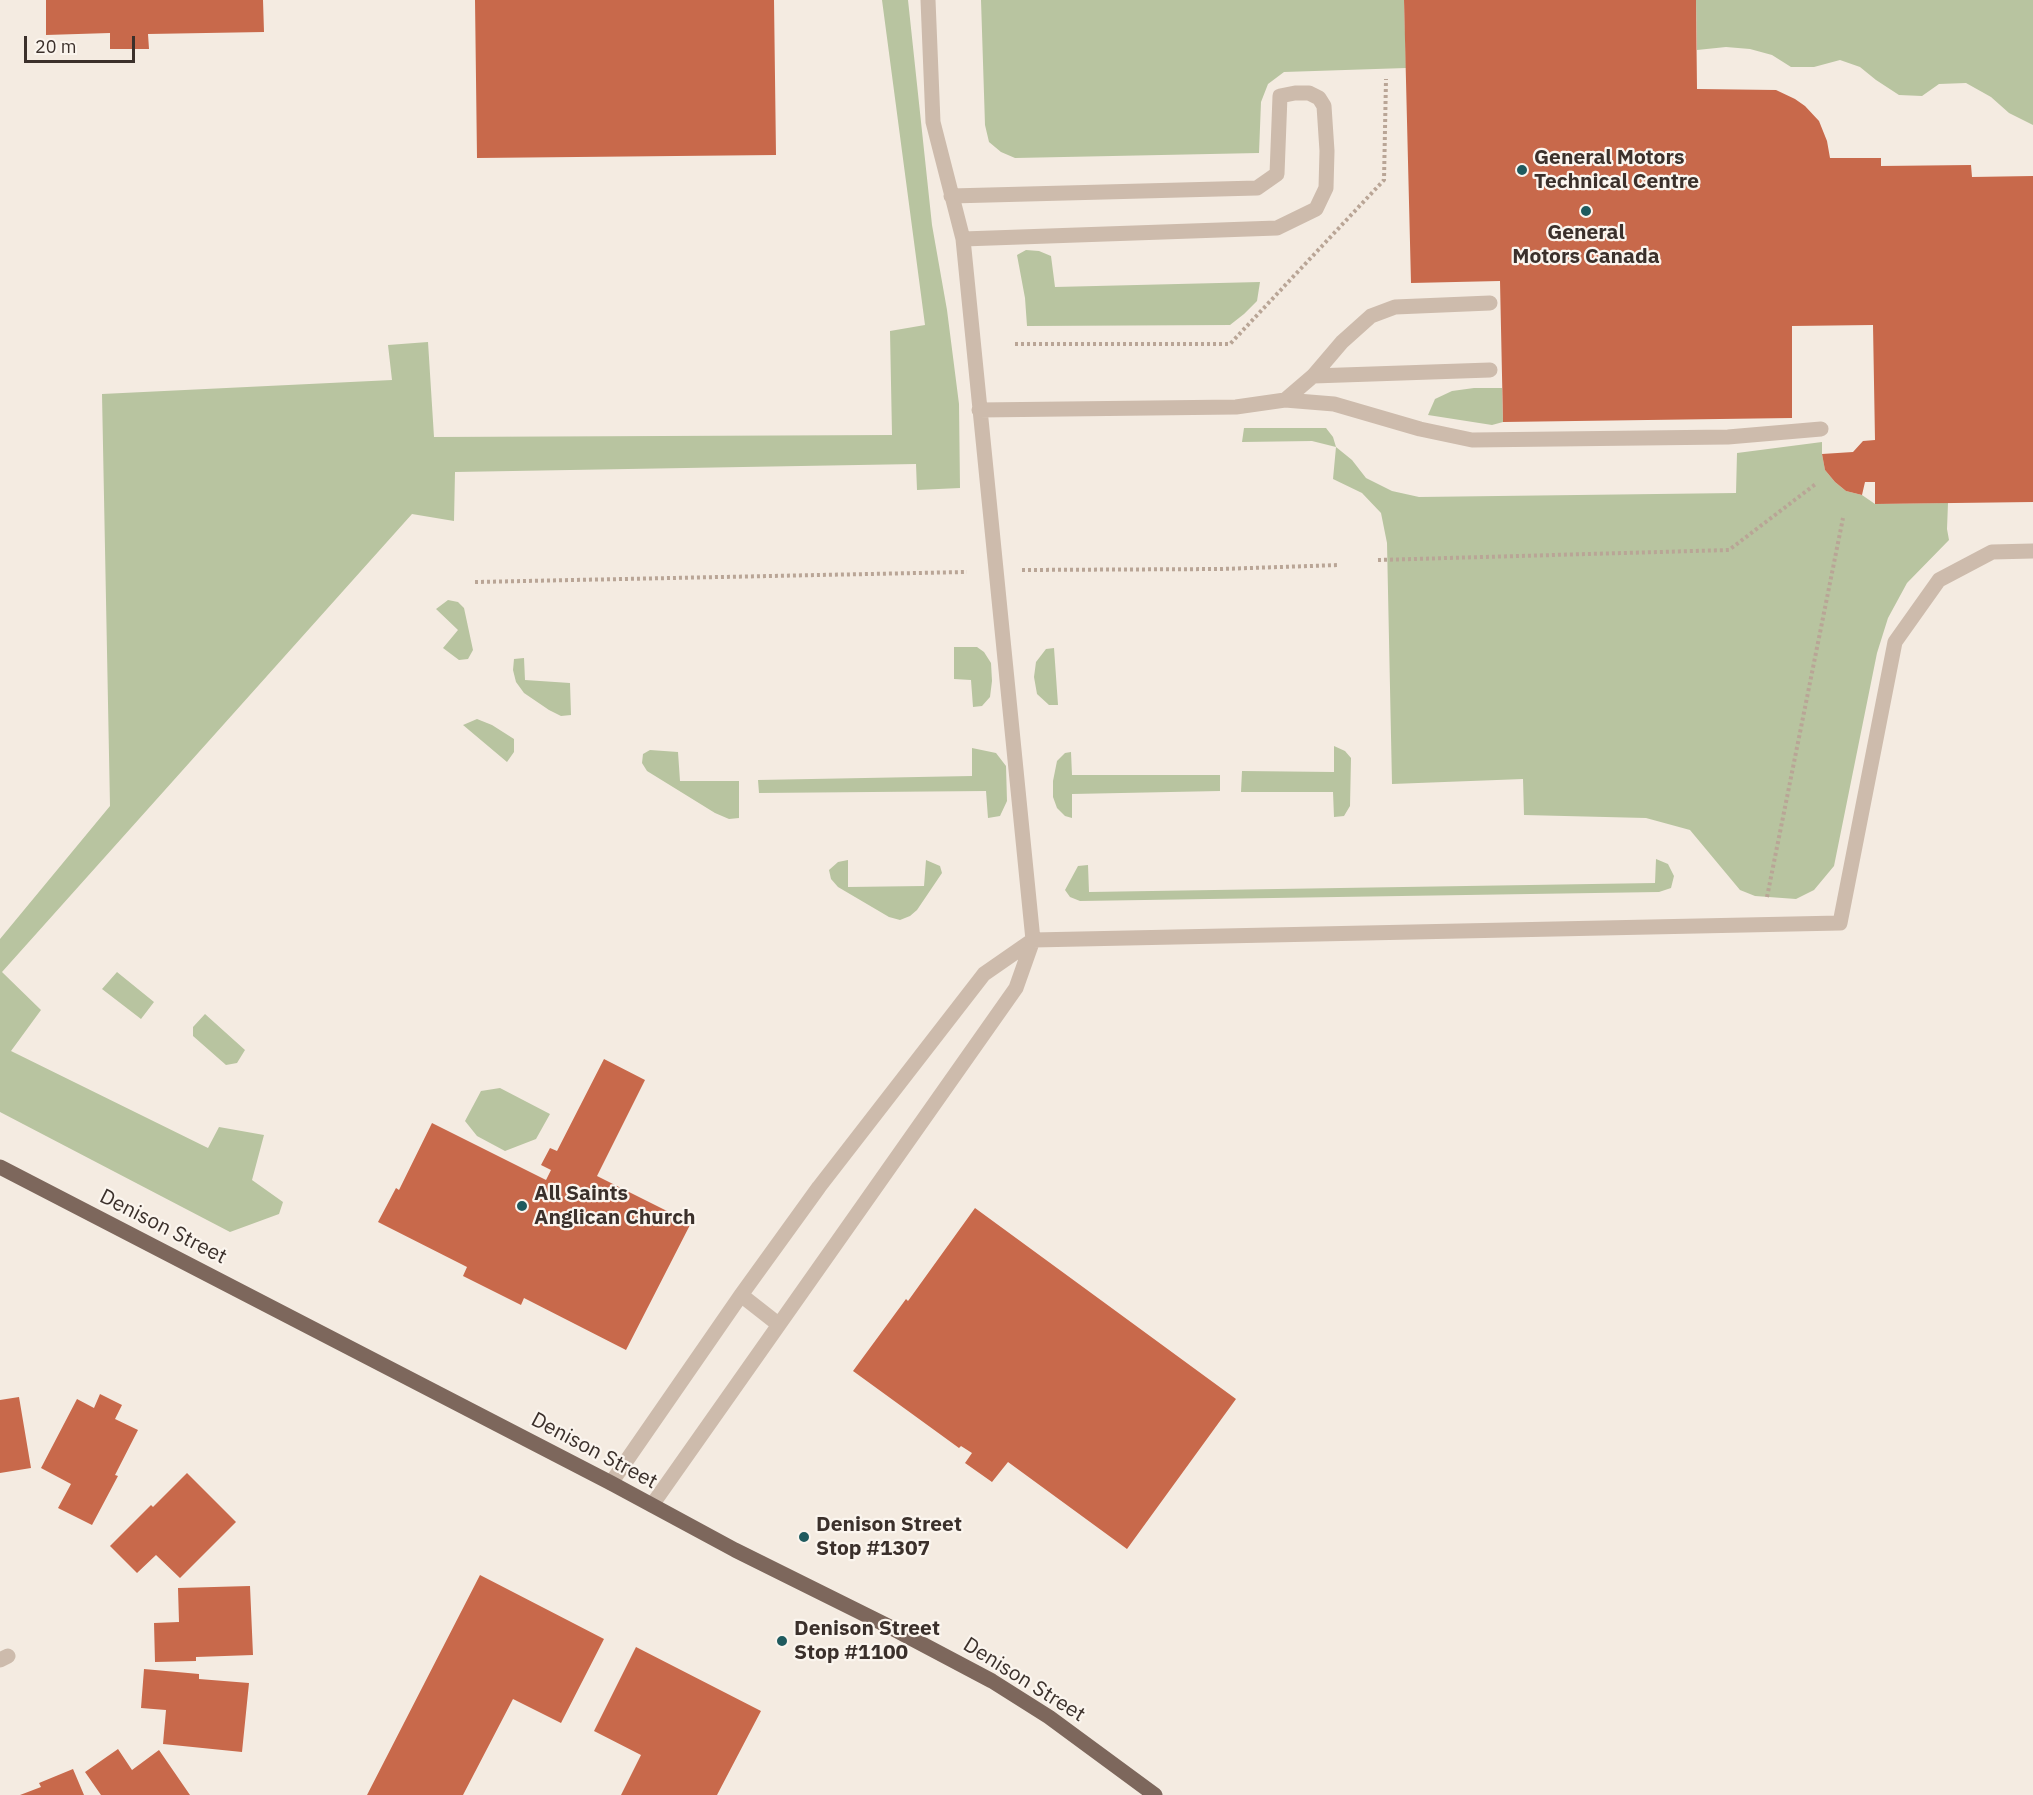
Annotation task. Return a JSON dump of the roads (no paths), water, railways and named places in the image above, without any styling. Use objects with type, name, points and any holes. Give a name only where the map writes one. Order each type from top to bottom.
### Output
[{"type":"main road","name":"Denison Street","points":[[0,1167],[611,1483],[735,1550],[992,1681],[1049,1717],[1155,1795]]},
{"type":"lane","points":[[652,1505],[1016,988],[1033,940],[963,239],[933,122],[928,0]]},
{"type":"lane","points":[[951,196],[1257,188],[1277,174],[1280,96],[1309,93],[1319,98],[1324,106],[1327,151],[1326,188],[1316,209],[1277,228],[963,239]]},
{"type":"lane","points":[[1285,400],[1313,376],[1342,342],[1371,316],[1395,307],[1490,303]]},
{"type":"lane","points":[[1313,376],[1490,370]]},
{"type":"lane","points":[[980,410],[1236,406],[1285,400],[1335,404],[1420,429],[1472,440],[1728,437],[1821,429]]},
{"type":"lane","points":[[611,1483],[819,1187],[984,974],[1033,940],[1840,923],[1895,642],[1939,580],[1992,552],[2033,551]]},
{"type":"lane","points":[[741,1295],[778,1324]]},
{"type":"place","name":"General Motors Technical Centre","points":[[1522,170]]},
{"type":"place","name":"General Motors Canada","points":[[1586,211]]},
{"type":"place","name":"All Saints Anglican Church","points":[[522,1206]]},
{"type":"place","name":"Denison Street Stop #1307","points":[[804,1537]]},
{"type":"place","name":"Denison Street Stop #1100","points":[[782,1641]]}]
